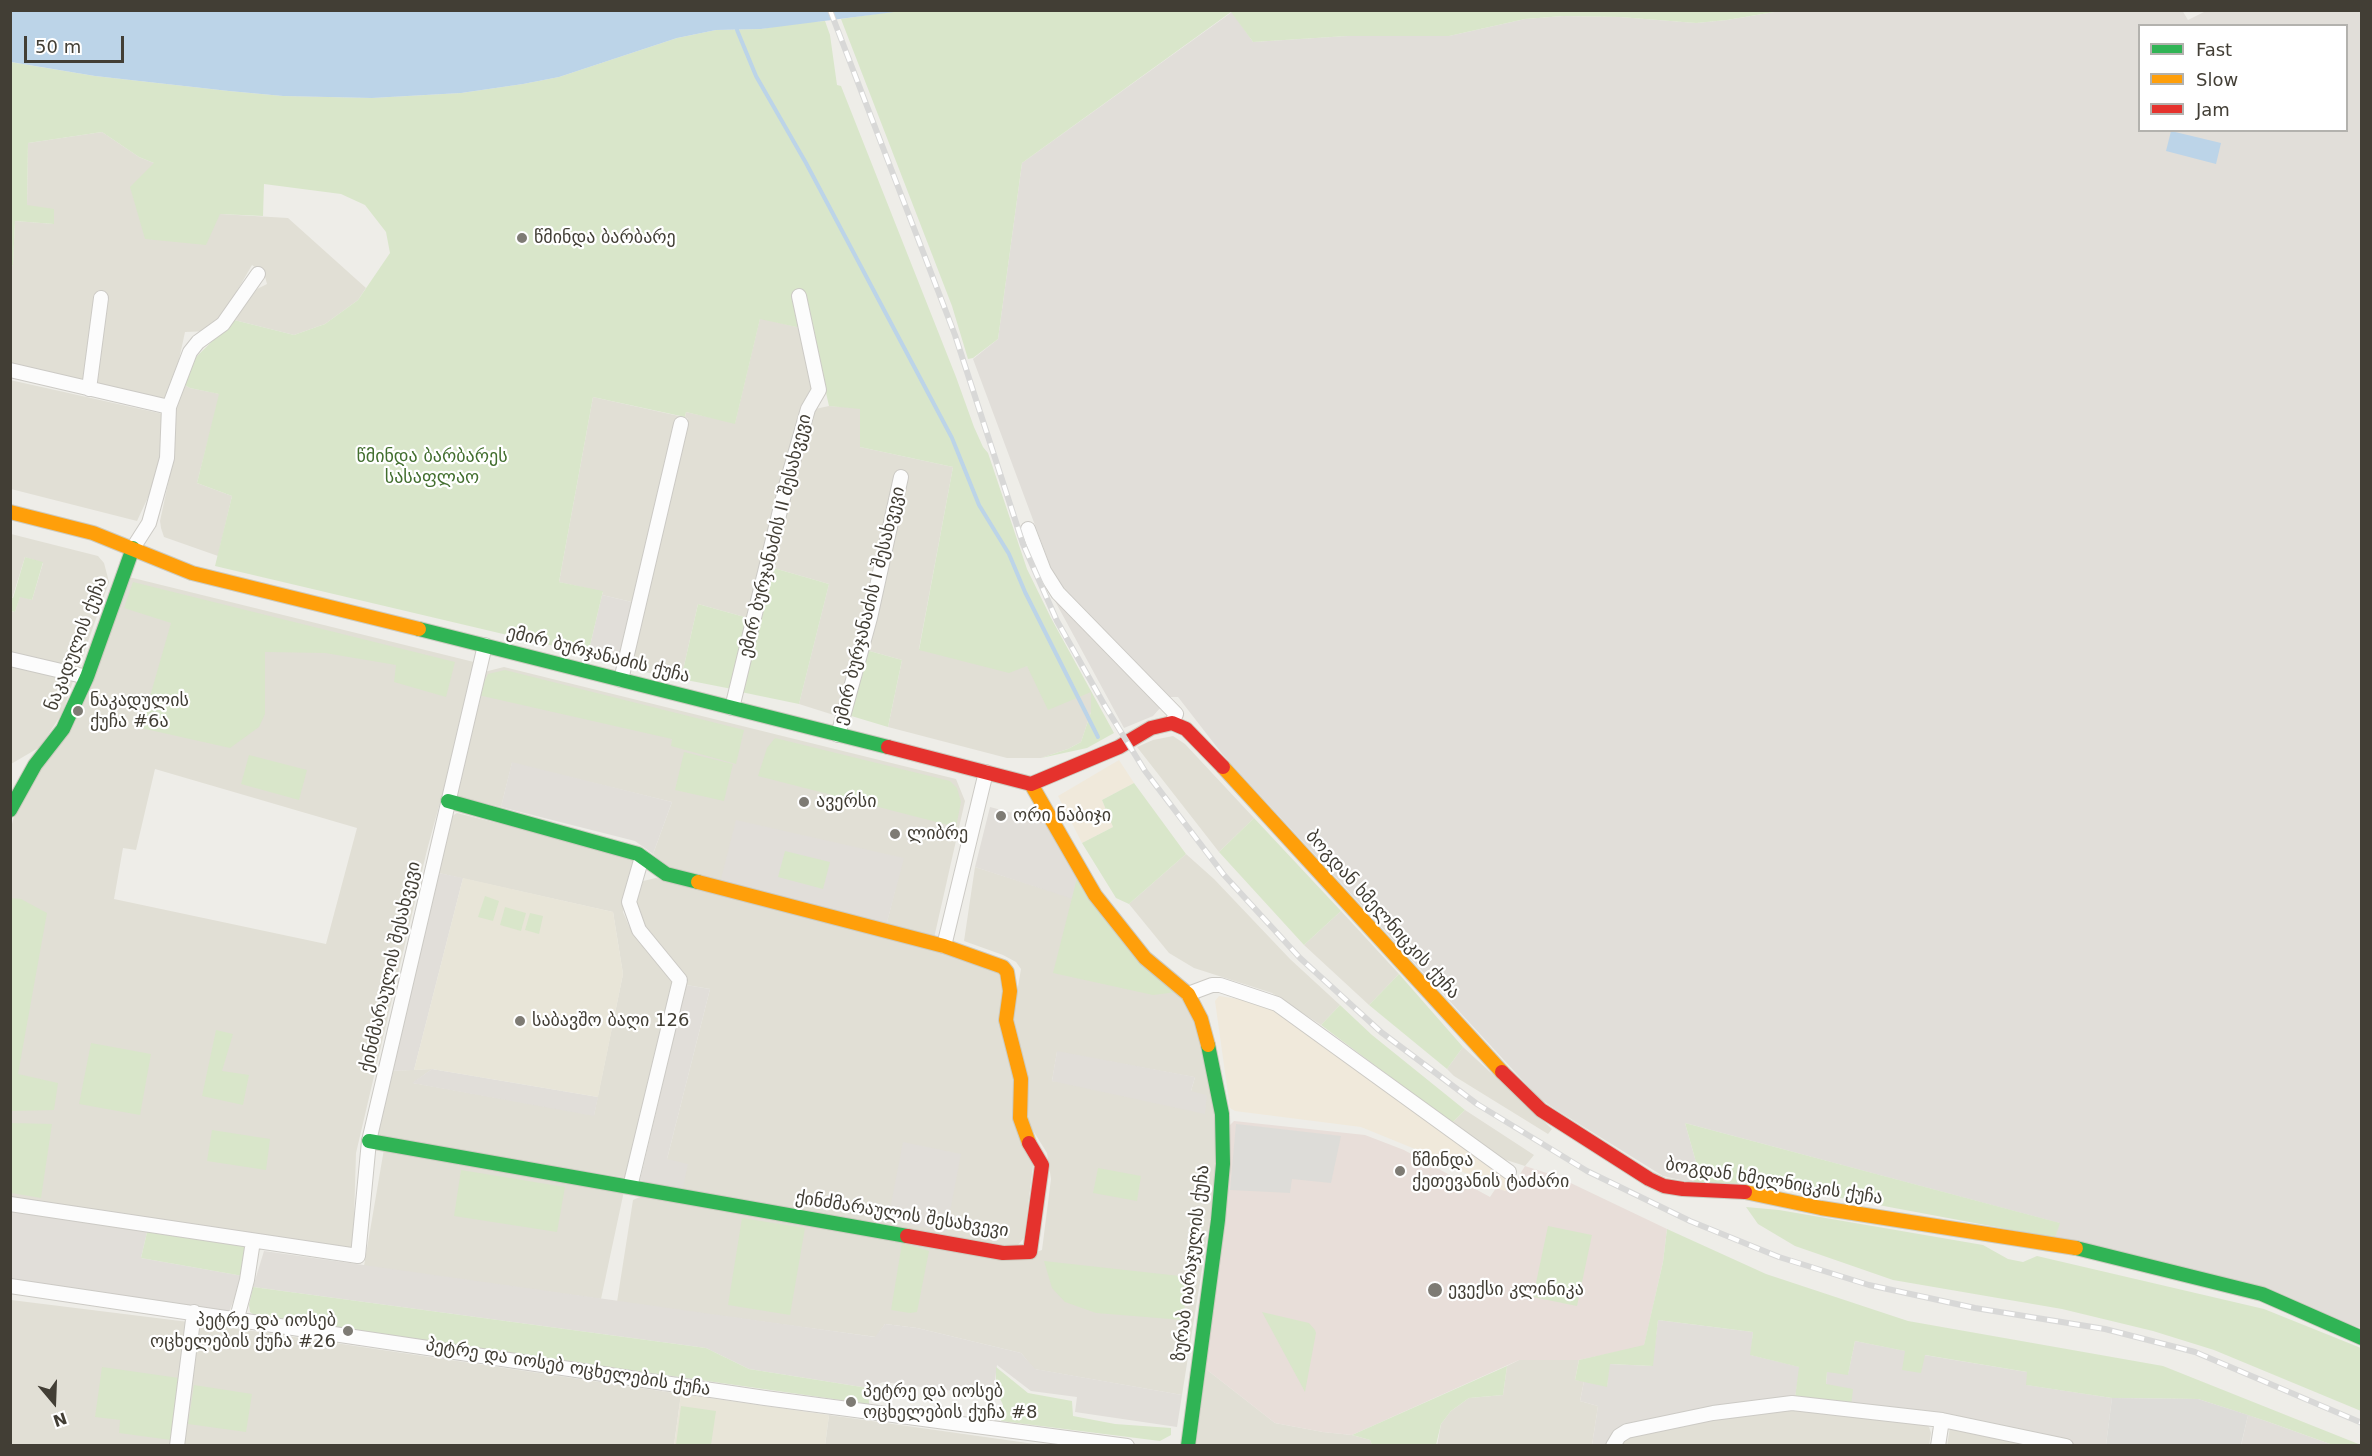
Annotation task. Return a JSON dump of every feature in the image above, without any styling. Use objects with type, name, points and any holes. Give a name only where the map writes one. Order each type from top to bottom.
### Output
[{"type":"street","points":[[133,548],[149,523],[167,458],[169,407],[194,346],[223,324],[258,274]]},
{"type":"street","name":"ემირ ბურჯანაძის II შესახვევი","points":[[732,708],[789,475],[808,409],[819,390],[799,296]]},
{"type":"street","points":[[89,388],[101,298]]},
{"type":"street","points":[[10,370],[169,407]]},
{"type":"street","points":[[621,680],[681,424]]},
{"type":"street","name":"ემირ ბურჯანაძის I შესახვევი","points":[[838,735],[870,618],[901,477]]},
{"type":"street","name":"ემირ ბურჯანაძის ქუჩა","points":[[10,512],[93,533],[192,573],[1031,784]]},
{"type":"street","points":[[1028,529],[1050,582],[1176,714],[1172,723],[1151,728],[1119,747],[1031,784]]},
{"type":"street","name":"ნაკადულის ქუჩა","points":[[10,810],[35,765],[63,729],[87,677],[133,548]]},
{"type":"street","name":"ქინძმარაულის შესახვევი","points":[[10,1204],[358,1256],[369,1141],[485,645]]},
{"type":"street","points":[[10,659],[87,677]]},
{"type":"street","name":"ბოგდან ხმელნიცკის ქუჩა","points":[[1172,723],[1186,729],[1197,739],[1514,1085],[1541,1110],[1649,1179],[1664,1186],[1743,1192],[1821,1208],[2073,1247],[2262,1294],[2361,1338]]},
{"type":"street","points":[[944,946],[986,772]]},
{"type":"street","name":"ზურაბ იარაჯულის ქუჩა","points":[[1031,784],[1095,895],[1145,958],[1188,994],[1201,1019],[1211,1054],[1222,1114],[1222,1164],[1218,1220],[1188,1446]]},
{"type":"street","name":"ქინძმარაულის შესახვევი","points":[[369,1141],[1003,1253],[1030,1252],[1042,1166],[1026,1137],[1020,1118],[1021,1079],[1006,1020],[1010,991],[1007,972],[1003,966],[944,946],[666,874],[638,854],[448,801]]},
{"type":"street","points":[[630,1187],[680,980],[639,930],[629,902],[642,857]]},
{"type":"street","points":[[1188,994],[1212,985],[1220,985],[1277,1004],[1509,1172]]},
{"type":"street","points":[[237,1318],[247,1280],[253,1241]]},
{"type":"street","name":"პეტრე და იოსებ ოცხელების ქუჩა","points":[[10,1286],[765,1398],[1127,1446]]},
{"type":"street","points":[[177,1446],[194,1312]]},
{"type":"street","points":[[1613,1446],[1619,1436],[1627,1431],[1713,1413],[1792,1403],[1942,1420],[2066,1446]]},
{"type":"street","points":[[1938,1446],[1942,1420]]},
{"type":"shaded area","points":[[2182,10],[2188,20],[2206,11],[2361,11],[2361,1328],[2055,1238],[2059,1223],[1685,1123],[1696,1162],[1694,1183],[1663,1176],[1538,1097],[1223,755],[1178,697],[1170,697],[1153,716],[1124,728],[1049,590],[1048,560],[973,359],[998,339],[1022,163],[1232,12],[1253,42],[1347,36],[1449,36],[1525,19],[1563,16],[1620,17],[1696,23],[1780,11]]},
{"type":"shaded area","points":[[102,132],[139,157],[154,163],[220,214],[288,218],[366,288],[358,300],[325,324],[294,335],[234,320],[257,289],[267,284],[264,273],[252,265],[225,312],[210,331],[185,332],[173,387],[166,398],[157,401],[11,365],[10,266],[13,265],[15,221],[54,224],[27,205],[28,143]]},
{"type":"shaded area","points":[[760,318],[801,328],[812,387],[801,406],[748,618],[698,604],[681,679],[634,670],[631,662],[688,419],[685,417],[686,412],[735,423]]},
{"type":"shaded area","points":[[10,380],[163,414],[161,459],[150,493],[137,521],[11,489]]},
{"type":"shaded area","points":[[181,383],[190,388],[220,394],[197,483],[232,496],[218,556],[164,537],[161,528],[160,521],[174,456],[169,407]]},
{"type":"shaded area","points":[[593,397],[679,416],[632,602],[602,595],[603,592],[559,582]]},
{"type":"shaded area","points":[[829,406],[861,408],[860,447],[953,467],[919,649],[1027,666],[1091,691],[1091,712],[1081,742],[1041,758],[1007,758],[888,727],[902,660],[866,650],[864,624],[837,716],[799,704],[829,584],[770,567],[815,409]]},
{"type":"shaded area","points":[[11,534],[98,556],[104,563],[109,582],[78,670],[11,652],[10,611],[15,612],[20,596],[32,600],[43,563],[25,557],[12,599]]},
{"type":"shaded area","points":[[129,577],[478,663],[427,850],[356,1153],[353,1252],[11,1199],[11,828],[17,805]],"holes":[[[155,769],[357,828],[326,944],[114,899],[123,848],[136,850]]]},
{"type":"shaded area","points":[[602,595],[632,602],[619,662],[588,654]]},
{"type":"shaded area","points":[[11,663],[74,678],[63,712],[40,747],[11,764]]},
{"type":"shaded area","points":[[504,667],[956,779],[965,801],[934,938],[886,926],[903,858],[720,883],[669,870],[653,854],[672,802],[512,763],[501,807],[453,795],[484,672]]},
{"type":"shaded area","points":[[1173,736],[1185,744],[1254,818],[1219,852],[1137,747],[1153,740]]},
{"type":"shaded area","points":[[1119,760],[1134,783],[1102,800],[1113,827],[1082,843],[1058,796]]},
{"type":"shaded area","points":[[512,762],[672,802],[653,854],[635,841],[501,807]]},
{"type":"shaded area","points":[[990,807],[1043,821],[1086,887],[1076,900],[975,867]]},
{"type":"shaded area","points":[[457,813],[635,858],[623,912],[629,926],[675,977],[628,1178],[383,1139],[378,1132],[389,1071],[432,1069],[413,1083],[594,1115],[623,974],[613,912],[434,872],[446,820]]},
{"type":"shaded area","points":[[736,820],[904,858],[886,926],[720,883]]},
{"type":"shaded area","points":[[1186,854],[1214,879],[1290,959],[1340,1005],[1321,1025],[1272,993],[1194,968],[1169,953],[1129,904]]},
{"type":"shaded area","points":[[975,867],[1076,899],[1192,1004],[1218,1113],[1215,1187],[1182,1395],[1034,1369],[1021,1353],[917,1328],[885,1324],[876,1337],[617,1302],[633,1200],[642,1196],[1019,1258],[1042,1250],[1051,1179],[1047,1153],[1029,1124],[1012,1023],[1021,969],[1016,962],[1003,955],[964,941]],"holes":[[[1057,1052],[1195,1077],[1191,1091],[1052,1081]]]},
{"type":"shaded area","points":[[434,872],[463,878],[414,1070],[389,1071]]},
{"type":"shaded area","name":"საბავშო ბაღი 126","points":[[463,878],[613,912],[623,974],[598,1097],[432,1069],[414,1070]]},
{"type":"shaded area","points":[[656,878],[947,952],[999,973],[1033,1166],[1024,1238],[1016,1247],[682,1192],[667,1159],[710,989],[686,985],[678,969],[637,917],[637,901],[643,881]]},
{"type":"shaded area","points":[[1341,911],[1399,974],[1369,1005],[1304,945]]},
{"type":"shaded area","points":[[686,985],[710,989],[667,1159],[688,1164],[682,1192],[640,1180]]},
{"type":"shaded area","points":[[1219,996],[1245,1000],[1276,1011],[1514,1184],[1505,1192],[1415,1149],[1361,1127],[1235,1111],[1230,1108],[1215,1001]]},
{"type":"shaded area","points":[[1463,1047],[1552,1129],[1548,1134],[1454,1076],[1447,1069]]},
{"type":"shaded area","points":[[1057,1051],[1195,1077],[1191,1091],[1207,1095],[1205,1114],[1052,1081]]},
{"type":"shaded area","points":[[432,1069],[598,1097],[594,1116],[412,1083]]},
{"type":"shaded area","points":[[1465,1110],[1534,1155],[1525,1166],[1497,1157],[1452,1123]]},
{"type":"shaded area","name":"ევექსი კლინიკა","points":[[1234,1121],[1365,1135],[1404,1150],[1490,1197],[1496,1188],[1505,1191],[1514,1184],[1525,1166],[1556,1176],[1667,1229],[1663,1262],[1644,1346],[1579,1360],[1519,1360],[1352,1435],[1275,1423],[1206,1369],[1230,1125]]},
{"type":"shaded area","points":[[1236,1124],[1341,1136],[1331,1183],[1292,1179],[1290,1193],[1230,1190]]},
{"type":"shaded area","points":[[903,1142],[961,1154],[946,1232],[888,1220]]},
{"type":"shaded area","points":[[384,1149],[624,1191],[601,1299],[364,1266]]},
{"type":"shaded area","points":[[10,1210],[148,1228],[141,1258],[243,1276],[229,1312],[11,1279]]},
{"type":"shaded area","points":[[264,1251],[875,1337],[885,1324],[917,1328],[1021,1353],[1035,1369],[1182,1395],[1177,1427],[1075,1412],[1077,1397],[1031,1391],[997,1365],[993,1396],[883,1382],[868,1388],[749,1369],[706,1348],[253,1287]]},
{"type":"shaded area","points":[[11,1300],[213,1325],[681,1394],[674,1445],[11,1446]]},
{"type":"shaded area","points":[[1658,1320],[1753,1332],[1751,1355],[1800,1367],[1795,1398],[1641,1425],[1610,1445],[1592,1445],[1598,1406],[1580,1401],[1584,1381],[1607,1386],[1609,1364],[1652,1366]]},
{"type":"shaded area","points":[[1855,1341],[1906,1351],[1903,1370],[1924,1355],[2027,1372],[2027,1385],[2112,1398],[2106,1445],[2071,1445],[1851,1407],[1826,1385],[1827,1371],[1848,1374]]},
{"type":"shaded area","points":[[1519,1360],[1579,1360],[1575,1380],[1584,1381],[1580,1401],[1598,1406],[1592,1445],[1437,1446],[1441,1424],[1451,1411],[1469,1398],[1503,1395],[1507,1366]]},
{"type":"shaded area","points":[[1206,1369],[1275,1423],[1352,1435],[1370,1440],[1372,1445],[1196,1446]]},
{"type":"shaded area","points":[[681,1394],[829,1415],[825,1445],[674,1446]]},
{"type":"shaded area","points":[[2112,1398],[2198,1399],[2248,1415],[2241,1445],[2106,1445]]},
{"type":"shaded area","points":[[1781,1407],[1923,1422],[1929,1427],[1931,1433],[1929,1446],[1618,1446],[1630,1435]]},
{"type":"shaded area","points":[[829,1415],[1042,1445],[825,1446]]},
{"type":"shaded area","points":[[2248,1415],[2266,1421],[2333,1445],[2241,1446]]},
{"type":"shaded area","points":[[1950,1427],[2049,1446],[1947,1446]]},
{"type":"green space","points":[[902,10],[1867,11],[1780,11],[1696,23],[1620,17],[1563,16],[1525,19],[1449,36],[1347,36],[1253,42],[1231,12],[1022,163],[998,339],[973,358],[968,359],[952,306],[841,19]]},
{"type":"green space","name":"წმინდა ბარბარეს სასაფლაო","points":[[825,21],[830,35],[837,85],[841,86],[974,427],[988,453],[1027,569],[1114,733],[1087,748],[1041,758],[1081,742],[1091,712],[1091,692],[1048,710],[1027,666],[1009,673],[919,650],[953,467],[860,447],[860,409],[829,406],[808,313],[801,328],[760,319],[735,424],[686,412],[685,417],[593,397],[559,582],[603,591],[588,654],[215,566],[232,496],[197,483],[219,394],[190,388],[181,383],[196,357],[234,320],[294,335],[325,324],[358,300],[390,253],[386,232],[365,205],[341,194],[264,184],[263,216],[220,214],[206,245],[145,239],[130,187],[154,163],[139,157],[102,132],[28,143],[27,205],[54,209],[54,224],[15,221],[13,265],[11,266],[10,62],[95,76],[229,91],[283,96],[372,98],[461,93],[523,84],[559,77],[677,38],[716,30],[761,29]]},
{"type":"green space","points":[[25,557],[43,562],[32,600],[20,597],[15,612],[11,611],[11,598],[13,598]]},
{"type":"green space","points":[[770,567],[829,584],[799,704],[741,692]]},
{"type":"green space","points":[[133,582],[455,662],[446,697],[394,682],[396,665],[325,653],[265,652],[265,714],[259,727],[230,748],[141,728],[171,623],[124,608]]},
{"type":"green space","points":[[698,604],[748,618],[732,689],[681,679]]},
{"type":"green space","points":[[866,650],[902,660],[888,727],[848,715]]},
{"type":"green space","points":[[505,670],[744,730],[736,764],[671,746],[672,739],[478,695],[488,674]]},
{"type":"green space","points":[[775,738],[950,781],[957,788],[961,802],[956,827],[758,776],[767,748]]},
{"type":"green space","points":[[684,752],[733,764],[724,801],[675,790]]},
{"type":"green space","points":[[249,755],[307,770],[299,800],[241,784]]},
{"type":"green space","points":[[1134,783],[1186,854],[1129,904],[1116,898],[1082,843],[1113,827],[1102,800]]},
{"type":"green space","points":[[1254,818],[1341,911],[1304,945],[1219,852]]},
{"type":"green space","points":[[785,851],[830,862],[823,889],[778,877]]},
{"type":"green space","points":[[1077,878],[1177,992],[1153,995],[1053,973]]},
{"type":"green space","points":[[485,896],[499,901],[493,921],[478,917]]},
{"type":"green space","points":[[10,898],[21,899],[47,913],[18,1074],[58,1083],[54,1110],[11,1111]]},
{"type":"green space","points":[[505,907],[526,913],[521,931],[500,925]]},
{"type":"green space","points":[[530,913],[543,916],[539,934],[525,930]]},
{"type":"green space","points":[[1399,974],[1463,1047],[1447,1069],[1369,1005]]},
{"type":"green space","points":[[1340,1005],[1372,1035],[1465,1110],[1452,1123],[1321,1025]]},
{"type":"green space","points":[[216,1030],[233,1034],[222,1071],[249,1075],[243,1105],[202,1096]]},
{"type":"green space","points":[[91,1043],[151,1054],[140,1115],[79,1104]]},
{"type":"green space","points":[[11,1123],[52,1124],[41,1198],[11,1193]]},
{"type":"green space","points":[[1685,1123],[2060,1223],[2055,1238],[1766,1184],[1694,1183],[1696,1162]]},
{"type":"green space","points":[[212,1130],[270,1139],[266,1170],[207,1161]]},
{"type":"green space","points":[[1098,1168],[1141,1176],[1137,1201],[1093,1193]]},
{"type":"green space","points":[[461,1170],[565,1187],[557,1232],[454,1216]]},
{"type":"green space","points":[[1746,1207],[1779,1210],[1983,1245],[2008,1259],[2023,1262],[2037,1256],[2264,1309],[2361,1348],[2361,1411],[2214,1350],[2153,1331],[2062,1309],[1893,1280],[1795,1246],[1758,1224]]},
{"type":"green space","points":[[742,1218],[805,1228],[790,1315],[728,1305]]},
{"type":"green space","points":[[1548,1226],[1592,1235],[1577,1306],[1533,1297]]},
{"type":"green space","points":[[148,1228],[248,1245],[243,1276],[141,1258]]},
{"type":"green space","points":[[1667,1229],[1766,1274],[1908,1321],[2163,1366],[2361,1445],[2333,1445],[2198,1399],[2112,1398],[2026,1385],[2027,1372],[1925,1355],[1921,1373],[1902,1370],[1905,1351],[1855,1341],[1848,1375],[1827,1372],[1826,1384],[1853,1389],[1851,1407],[1795,1398],[1799,1367],[1750,1355],[1753,1332],[1658,1320],[1653,1366],[1610,1364],[1607,1387],[1575,1380],[1579,1360],[1644,1345],[1663,1262]]},
{"type":"green space","points":[[902,1243],[929,1251],[917,1312],[891,1310]]},
{"type":"green space","points":[[1044,1261],[1189,1277],[1183,1320],[1096,1313],[1065,1302],[1052,1288]]},
{"type":"green space","points":[[253,1287],[706,1348],[749,1369],[868,1388],[869,1404],[257,1317],[250,1312],[249,1305]]},
{"type":"green space","points":[[1262,1312],[1309,1323],[1315,1330],[1305,1392]]},
{"type":"green space","points":[[1507,1366],[1503,1395],[1469,1398],[1451,1411],[1441,1424],[1436,1445],[1372,1445],[1370,1440],[1352,1435]]},
{"type":"green space","points":[[102,1367],[179,1378],[171,1440],[119,1433],[120,1420],[95,1417]]},
{"type":"green space","points":[[996,1367],[1028,1393],[1072,1401],[1073,1416],[1115,1424],[1171,1428],[1171,1435],[1160,1441],[1001,1421],[1003,1405],[996,1390]]},
{"type":"green space","points":[[194,1385],[252,1394],[246,1432],[188,1424]]},
{"type":"green space","points":[[681,1406],[716,1411],[711,1445],[676,1445]]},
{"type":"water","points":[[10,11],[902,11],[761,29],[716,30],[677,38],[559,77],[461,93],[372,98],[283,96],[229,91],[95,76],[11,62]]},
{"type":"water","points":[[2171,132],[2221,143],[2216,164],[2166,151]]},
{"type":"waterway","points":[[737,30],[756,76],[806,163],[952,438],[979,505],[1009,554],[1025,592],[1098,737]]},
{"type":"railway","points":[[830,10],[955,335],[1023,544],[1057,621],[1145,771],[1224,875],[1300,958],[1381,1032],[1477,1104],[1587,1171],[1690,1221],[1779,1257],[1869,1285],[1975,1308],[2105,1329],[2195,1352],[2362,1423]]},
{"type":"traffic: fast","points":[[10,810],[35,765],[63,729],[87,677],[133,548]]},
{"type":"traffic: fast","points":[[419,629],[888,747]]},
{"type":"traffic: fast","points":[[448,801],[638,854],[666,874],[698,882]]},
{"type":"traffic: fast","points":[[1188,1446],[1218,1220],[1223,1164],[1222,1114],[1208,1045]]},
{"type":"traffic: fast","points":[[369,1141],[907,1236]]},
{"type":"traffic: fast","points":[[2076,1248],[2262,1294],[2362,1338]]},
{"type":"traffic: slow","points":[[10,512],[93,533],[192,573],[419,629]]},
{"type":"traffic: slow","points":[[1223,767],[1502,1072]]},
{"type":"traffic: slow","points":[[1031,784],[1095,895],[1145,958],[1188,994],[1201,1019],[1208,1045]]},
{"type":"traffic: slow","points":[[698,882],[944,946],[1003,967],[1007,972],[1010,991],[1006,1020],[1021,1079],[1020,1118],[1029,1143]]},
{"type":"traffic: slow","points":[[1745,1192],[1821,1208],[2076,1248]]},
{"type":"traffic: jam","points":[[888,747],[1031,784],[1119,747],[1151,728],[1172,723],[1186,729],[1223,767]]},
{"type":"traffic: jam","points":[[1502,1072],[1541,1110],[1649,1179],[1664,1186],[1683,1189],[1745,1192]]},
{"type":"traffic: jam","points":[[907,1236],[1003,1253],[1030,1252],[1042,1165],[1029,1143]]},
{"type":"place","name":"წმინდა ბარბარე","points":[[522,238]]},
{"type":"place","name":"ნაკადულის ქუჩა #6ა","points":[[78,711]]},
{"type":"place","name":"ავერსი","points":[[804,802]]},
{"type":"place","name":"ორი ნაბიჯი","points":[[1001,816]]},
{"type":"place","name":"ლიბრე","points":[[895,834]]},
{"type":"place","name":"საბავშო ბაღი 126","points":[[520,1021]]},
{"type":"place","name":"წმინდა ქეთევანის ტაძარი","points":[[1400,1171]]},
{"type":"place","name":"ევექსი კლინიკა","points":[[1435,1290]]},
{"type":"place","name":"პეტრე და იოსებ ოცხელების ქუჩა #26","points":[[348,1331]]},
{"type":"place","name":"პეტრე და იოსებ ოცხელების ქუჩა #8","points":[[851,1402]]}]
